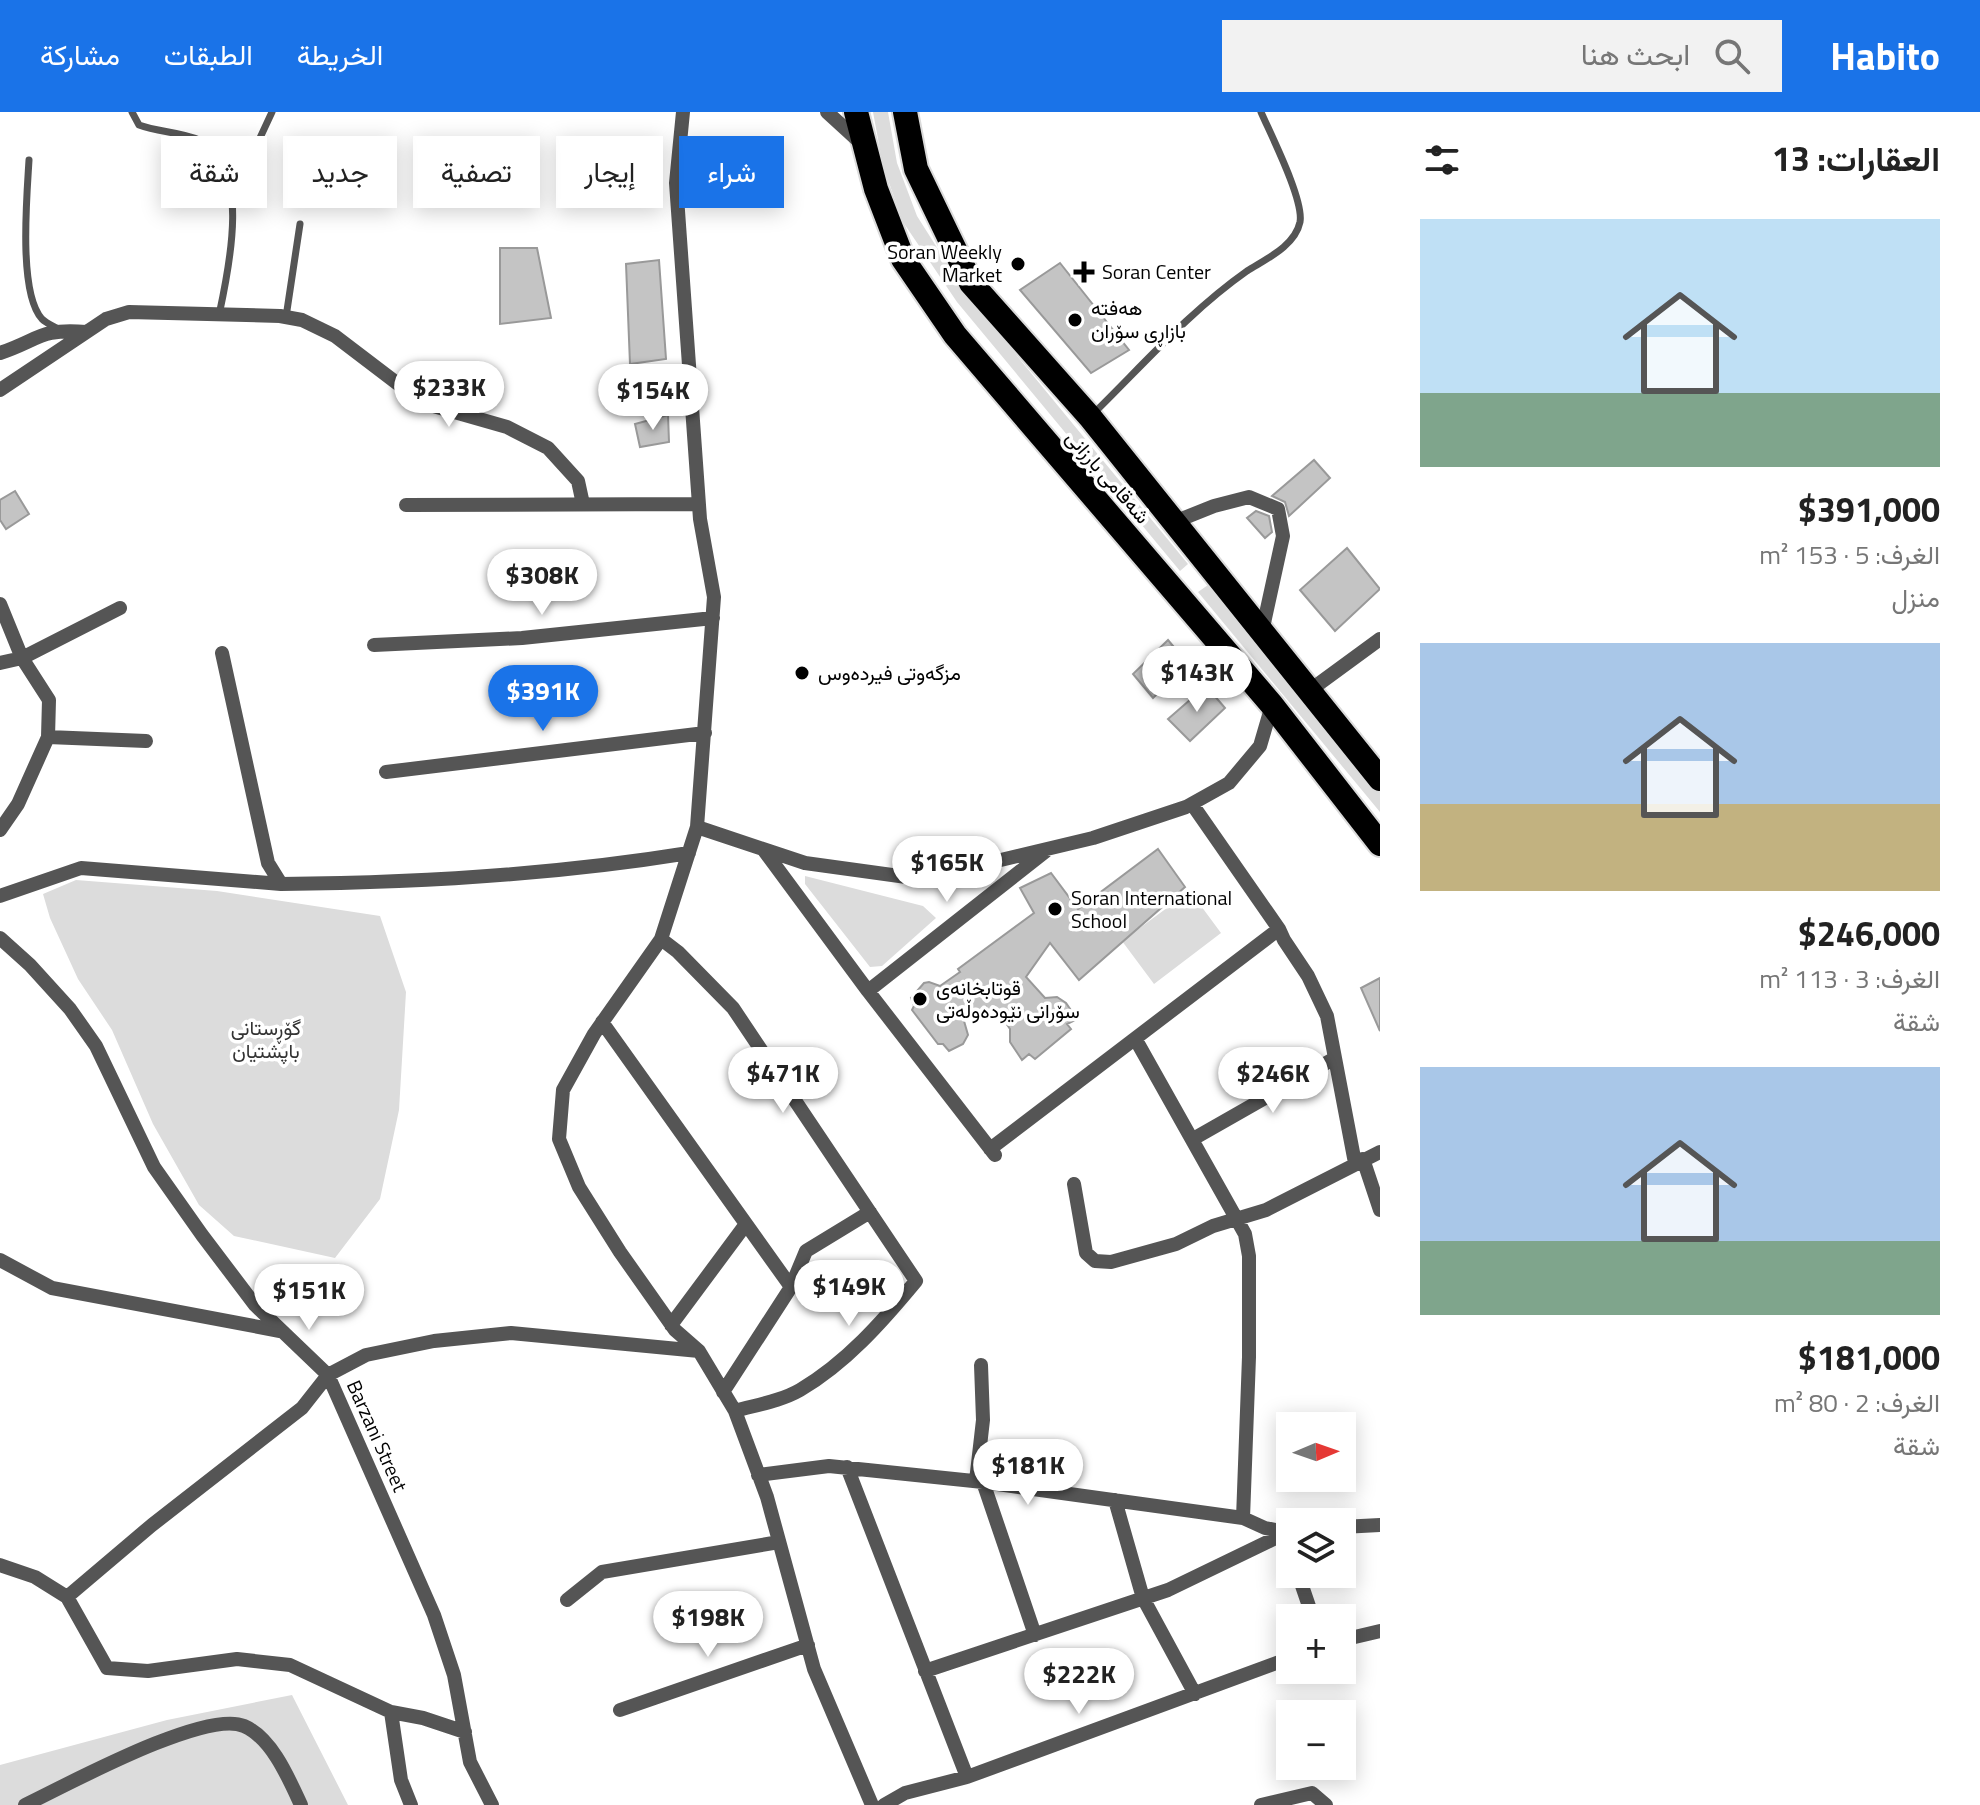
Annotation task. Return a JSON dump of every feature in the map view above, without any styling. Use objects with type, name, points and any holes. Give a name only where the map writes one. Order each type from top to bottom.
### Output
[{"type":"highway","name":"شەقامی بارزانی","points":[[856,112],[862,144],[885,218],[903,259],[955,335],[1272,705],[1380,844]]},
{"type":"highway","name":"شەقامی بارزانی","points":[[905,112],[916,169],[971,283],[1090,417],[1380,779]]},
{"type":"highway","points":[[1184,602],[1188,583],[1204,572],[1213,571]]},
{"type":"street","points":[[683,112],[676,183],[699,504],[714,597],[697,827],[661,939],[602,1022],[563,1090],[559,1139],[579,1187],[620,1252],[671,1325],[699,1351],[735,1411],[779,1542],[814,1669],[872,1805]]},
{"type":"street","points":[[827,112],[862,144]]},
{"type":"street","points":[[0,390],[106,319],[129,312],[302,320],[335,336],[423,403],[507,427],[548,448],[578,481],[583,504]]},
{"type":"street","points":[[0,353],[43,334],[60,330],[86,332]]},
{"type":"street","points":[[1174,522],[1214,506],[1249,497],[1278,509],[1283,536],[1262,632]]},
{"type":"street","points":[[406,505],[699,504]]},
{"type":"street","points":[[0,604],[22,658],[49,700],[48,737],[18,804],[0,830]]},
{"type":"street","points":[[0,663],[22,658],[120,608]]},
{"type":"street","points":[[374,645],[522,638],[713,618]]},
{"type":"street","points":[[1309,691],[1380,639]]},
{"type":"street","points":[[222,653],[268,863],[281,884]]},
{"type":"street","points":[[697,827],[805,863],[921,879],[1093,838],[1192,804],[1229,783],[1260,746],[1272,705]]},
{"type":"street","points":[[386,772],[705,733]]},
{"type":"street","points":[[48,737],[146,741]]},
{"type":"street","points":[[1192,804],[1279,929],[1308,976],[1327,1016],[1359,1161],[1380,1210]]},
{"type":"street","points":[[763,848],[992,1152],[1279,929]]},
{"type":"street","points":[[868,991],[1049,848]]},
{"type":"street","points":[[0,896],[81,868],[281,884],[388,884],[612,866],[689,853]]},
{"type":"street","name":"Barzani Street","points":[[0,938],[30,965],[70,1009],[96,1046],[154,1167],[246,1294],[328,1375],[434,1615],[454,1675],[470,1762],[492,1805]]},
{"type":"street","points":[[661,939],[733,1008],[916,1281],[874,1332],[797,1392],[735,1411]]},
{"type":"street","points":[[602,1022],[791,1287]]},
{"type":"street","points":[[1136,1040],[1245,1234],[1249,1256],[1249,1357],[1243,1518]]},
{"type":"street","points":[[1193,1139],[1335,1058]]},
{"type":"street","points":[[1074,1184],[1086,1253],[1095,1261],[1111,1262],[1135,1257],[1266,1210],[1380,1152]]},
{"type":"street","points":[[723,1392],[791,1287],[806,1251],[870,1212]]},
{"type":"street","points":[[671,1325],[746,1224]]},
{"type":"street","points":[[0,1260],[52,1288],[281,1331]]},
{"type":"street","points":[[67,1597],[165,1515],[302,1408],[328,1375],[366,1355],[434,1341],[511,1333],[699,1351]]},
{"type":"street","points":[[981,1365],[983,1420],[979,1482],[1035,1635]]},
{"type":"street","points":[[758,1475],[829,1466],[847,1467],[1243,1518],[1276,1530]]},
{"type":"street","points":[[847,1467],[967,1777]]},
{"type":"street","points":[[1115,1500],[1143,1598],[1195,1694]]},
{"type":"street","points":[[1356,1526],[1380,1525]]},
{"type":"street","points":[[925,1671],[1168,1590],[1276,1539]]},
{"type":"street","points":[[567,1600],[602,1572],[779,1542]]},
{"type":"street","points":[[0,1565],[35,1577],[67,1597],[107,1668],[148,1671],[237,1659],[290,1665],[391,1712],[423,1718],[465,1732]]},
{"type":"street","points":[[1356,1637],[1380,1631]]},
{"type":"street","points":[[620,1710],[808,1645]]},
{"type":"street","points":[[884,1805],[905,1793],[967,1777],[1276,1663]]},
{"type":"street","points":[[391,1712],[401,1780],[411,1805]]},
{"type":"street","points":[[25,1805],[153,1744],[202,1728],[243,1725],[264,1742],[289,1779],[301,1805]]},
{"type":"street","points":[[1261,1805],[1312,1793],[1326,1805]]},
{"type":"lane","points":[[132,112],[139,125],[180,136]]},
{"type":"lane","points":[[261,136],[272,112]]},
{"type":"lane","points":[[1090,417],[1219,291],[1282,247],[1295,234],[1301,217],[1300,207],[1261,112]]},
{"type":"lane","points":[[29,160],[26,220],[28,279],[34,304],[42,319],[60,330]]},
{"type":"lane","points":[[219,315],[231,261],[233,208]]},
{"type":"lane","points":[[286,317],[300,224]]},
{"type":"green space","points":[[873,112],[888,112],[897,163],[917,216],[967,295],[1188,564],[1180,571],[957,302],[903,222],[883,166]]},
{"type":"green space","points":[[1208,585],[1380,793],[1380,812],[1198,592]]},
{"type":"green space","points":[[805,876],[923,906],[936,918],[882,966],[870,967],[805,884]]},
{"type":"green space","name":"گۆڕستانی باپشتیان","points":[[76,880],[217,891],[380,916],[406,992],[399,1110],[380,1199],[335,1258],[234,1236],[199,1205],[153,1124],[112,1030],[78,979],[50,918],[43,894]]},
{"type":"green space","points":[[1190,891],[1221,933],[1154,984],[1122,941]]},
{"type":"green space","points":[[292,1695],[348,1805],[0,1805],[0,1765],[167,1720]]},
{"type":"building","points":[[500,248],[537,248],[551,318],[500,324]]},
{"type":"building","points":[[659,260],[666,359],[630,364],[626,264]]},
{"type":"building","name":"هەفتە بازاڕی سۆران","points":[[1060,263],[1129,350],[1091,373],[1020,290]]},
{"type":"building","points":[[668,415],[669,442],[640,447],[635,424]]},
{"type":"building","points":[[1314,460],[1330,478],[1289,516],[1285,502],[1272,496]]},
{"type":"building","points":[[15,491],[29,514],[6,529],[0,520],[0,500]]},
{"type":"building","points":[[1256,511],[1269,516],[1272,532],[1265,538],[1247,518]]},
{"type":"building","points":[[1347,548],[1380,589],[1335,631],[1300,590]]},
{"type":"building","points":[[1168,640],[1188,664],[1153,698],[1133,674]]},
{"type":"building","points":[[1206,686],[1225,708],[1190,741],[1168,719]]},
{"type":"building","points":[[1158,849],[1185,887],[1079,980],[1050,943],[1026,977],[1045,998],[1057,997],[1066,1003],[1077,1019],[1067,1024],[1071,1029],[1035,1059],[1029,1054],[1022,1060],[1010,1042],[1010,1029],[995,1007],[989,1012],[986,1007],[964,1021],[968,1035],[963,1044],[949,1051],[943,1044],[938,1044],[912,1010],[911,998],[924,983],[940,986],[1034,913],[1020,888],[1051,873],[1078,909]]},
{"type":"building","points":[[1380,978],[1380,1031],[1361,988]]},
{"type":"place","name":"Soran Weekly Market","points":[[1018,264]]},
{"type":"place","name":"Soran Center","points":[[1084,272]]},
{"type":"place","name":"هەفتە بازاڕی سۆران","points":[[1075,320]]},
{"type":"place","name":"مزگەوتی فیردەوس","points":[[802,673]]},
{"type":"place","name":"Soran International School","points":[[1055,909]]},
{"type":"place","name":"قوتابخانەی سۆرانی نێودەوڵەتی","points":[[920,999]]}]
